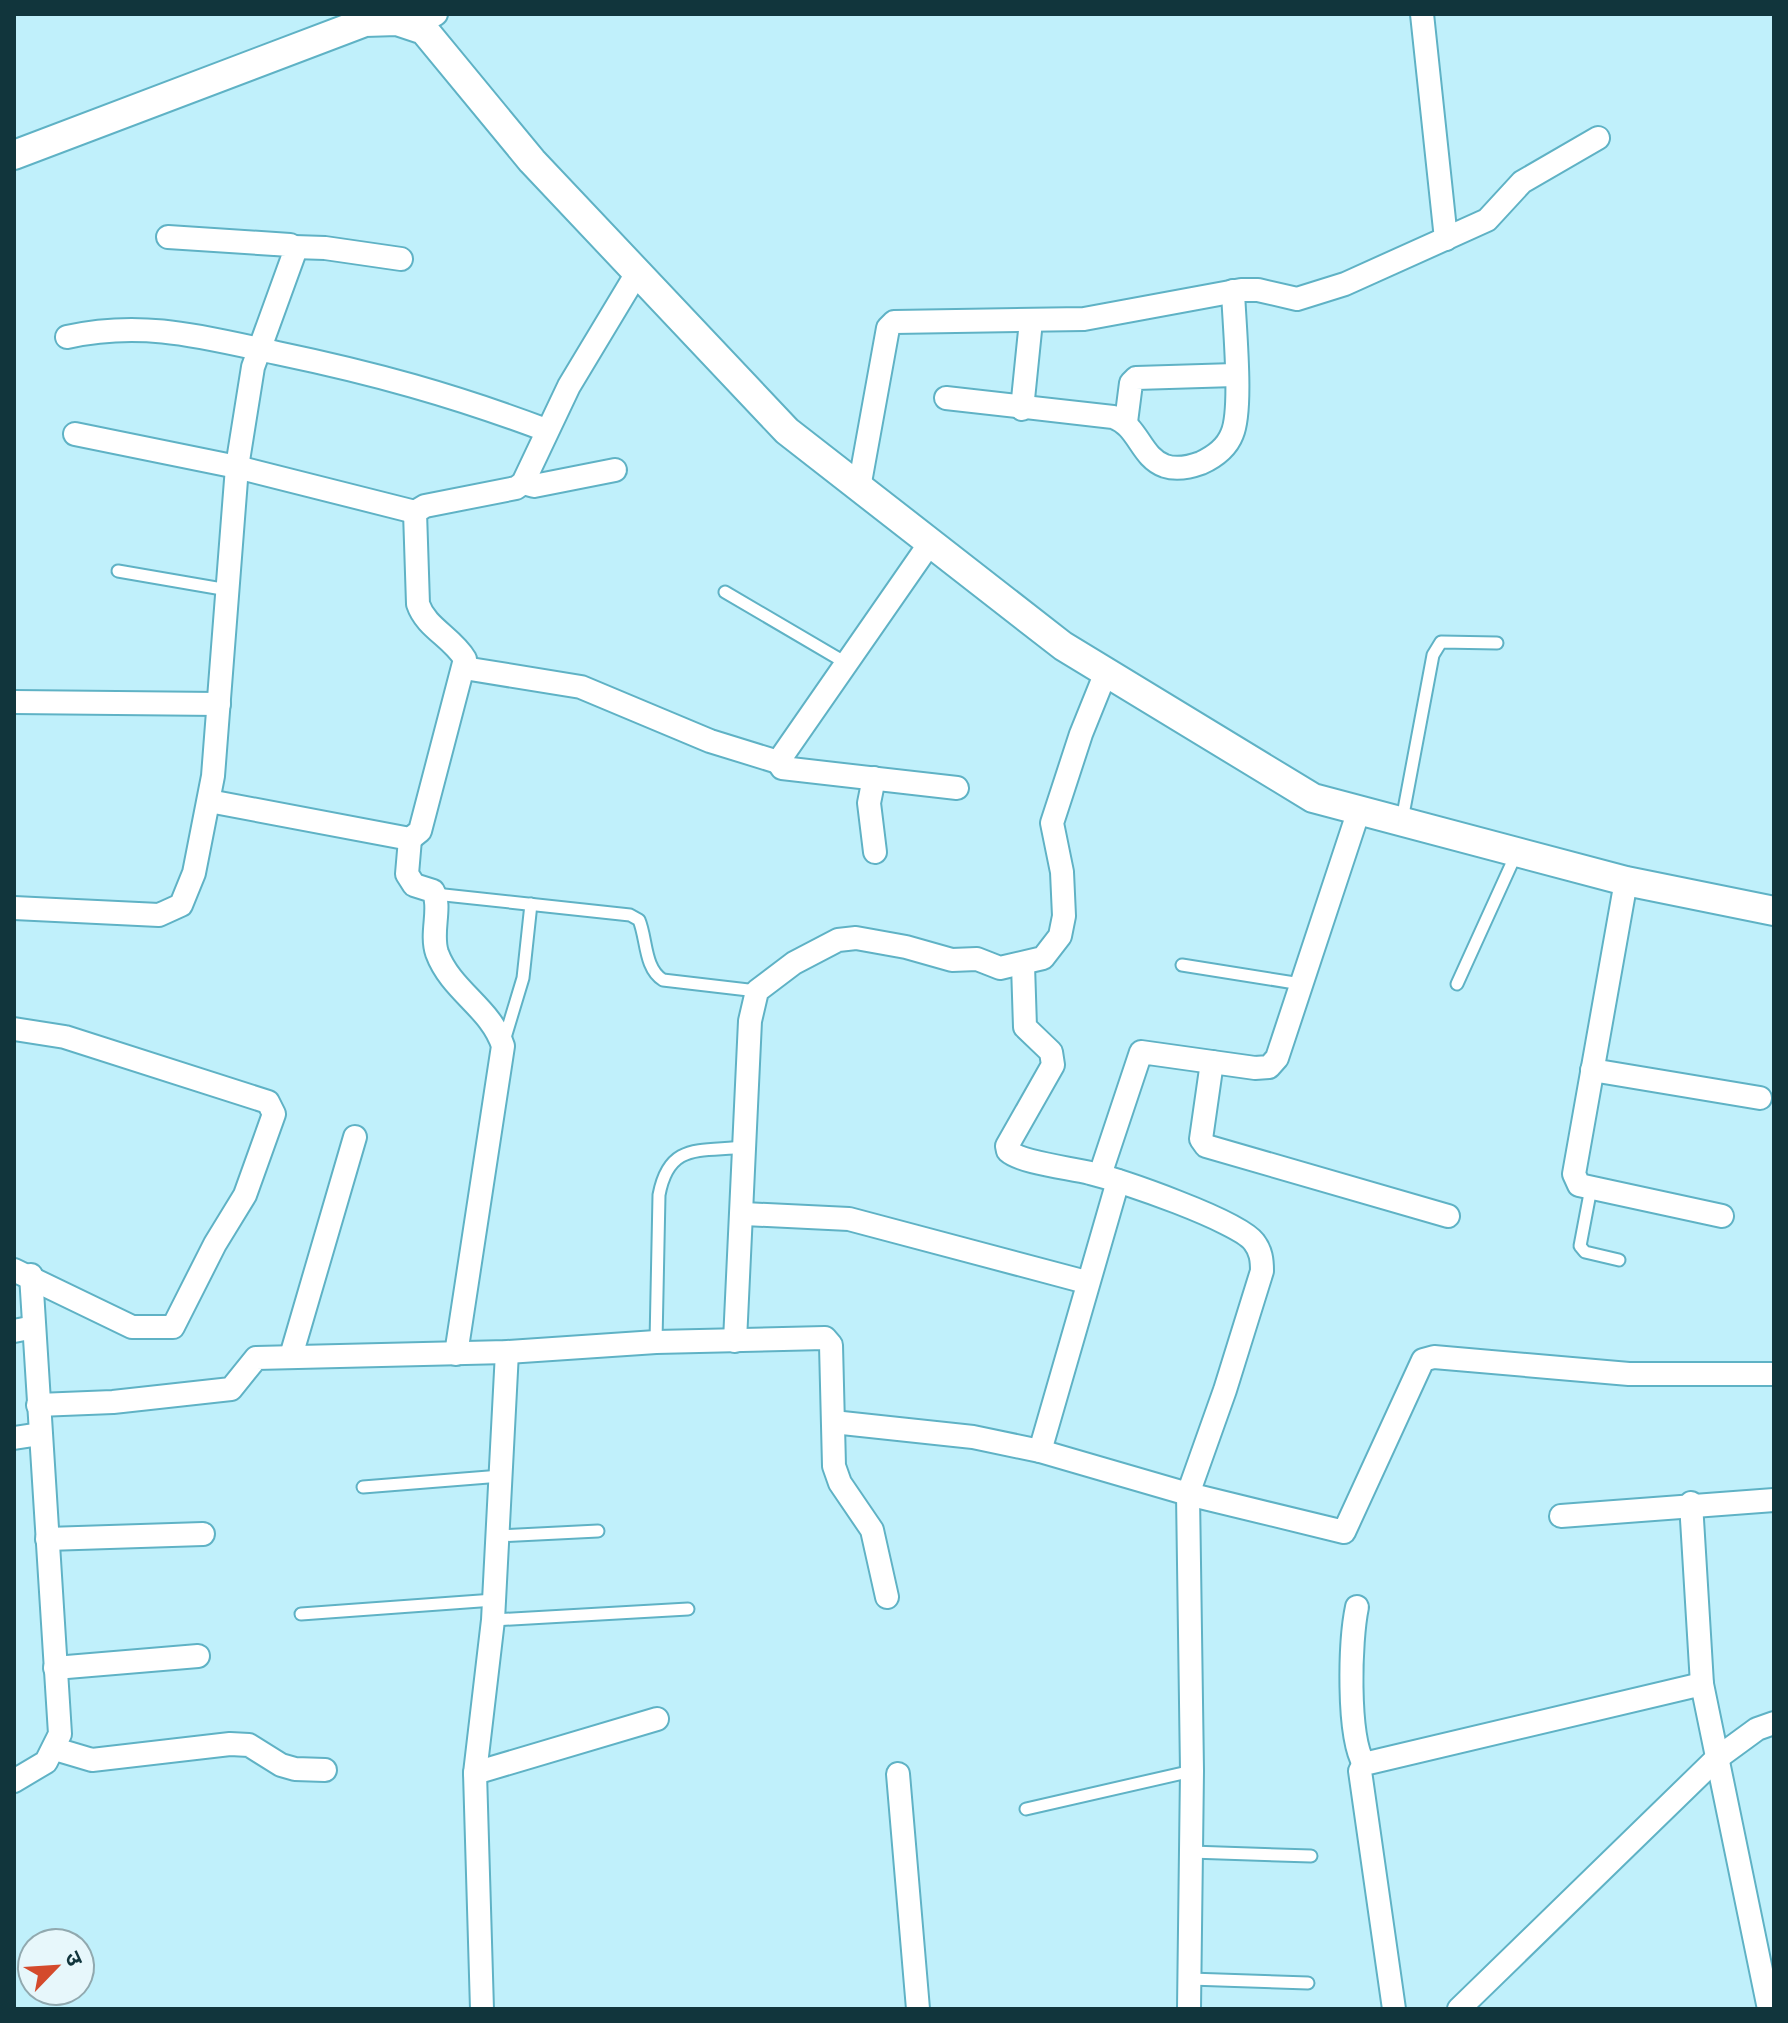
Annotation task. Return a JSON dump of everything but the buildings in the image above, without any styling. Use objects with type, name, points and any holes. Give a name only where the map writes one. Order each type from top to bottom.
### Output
[{"type":"street","points":[[1422,14],[1446,239]]},
{"type":"street","points":[[14,155],[365,22],[425,20],[424,30],[532,161],[787,431],[1063,646],[1313,798],[1626,881],[1774,911]]},
{"type":"street","points":[[859,488],[890,324],[898,320],[1084,319],[1233,291],[1258,290],[1297,299],[1345,284],[1487,220],[1522,182],[1598,138]]},
{"type":"street","points":[[168,237],[325,248],[401,259]]},
{"type":"street","points":[[14,908],[159,915],[181,905],[194,873],[209,801],[237,467],[253,367],[275,312],[294,247]]},
{"type":"street","points":[[75,434],[237,467],[415,512],[425,506],[516,488],[523,483],[546,430],[637,273]]},
{"type":"street","points":[[946,398],[1113,417],[1126,422],[1150,457],[1162,465],[1184,468],[1199,464],[1224,447],[1232,434],[1235,375],[1233,291]]},
{"type":"street","points":[[1022,409],[1031,321]]},
{"type":"street","points":[[67,337],[114,327],[155,329],[260,349],[414,384],[546,430]]},
{"type":"street","points":[[1126,422],[1131,383],[1136,378],[1235,375]]},
{"type":"street","points":[[523,483],[534,486],[615,470]]},
{"type":"street","points":[[415,512],[418,604],[423,618],[456,644],[465,659],[423,826],[410,839],[407,874],[414,885],[435,894],[432,931],[437,952],[447,974],[493,1022],[503,1046],[456,1354]]},
{"type":"street","points":[[778,762],[930,543]]},
{"type":"street","points":[[464,668],[581,687],[710,741],[778,762],[782,768],[957,788]]},
{"type":"street","points":[[735,1341],[744,1214],[750,1021],[757,991],[814,952],[838,940],[856,938],[952,960],[977,959],[1000,968],[1043,958],[1060,936],[1064,916],[1062,872],[1052,823],[1081,734],[1106,672]]},
{"type":"street","points":[[14,702],[219,704]]},
{"type":"street","points":[[874,778],[869,803],[875,852]]},
{"type":"street","points":[[209,801],[410,839]]},
{"type":"street","points":[[1040,1451],[1086,1282],[1141,1052],[1255,1068],[1269,1067],[1277,1058],[1359,810]]},
{"type":"street","points":[[1626,881],[1574,1174],[1579,1185],[1722,1216]]},
{"type":"street","points":[[1023,965],[1025,1027],[1051,1052],[1053,1065],[1007,1146],[1011,1155],[1109,1178],[1241,1230],[1254,1241],[1262,1256],[1262,1271],[1188,1494],[1192,1771],[1189,2009]]},
{"type":"street","points":[[14,1029],[38,1031],[101,1048],[268,1102],[274,1109],[258,1166],[245,1195],[215,1244],[173,1327],[132,1327],[22,1273],[24,1329],[38,1405],[60,1734],[46,1762],[14,1781]]},
{"type":"street","points":[[1212,1062],[1201,1139],[1206,1146],[1448,1216]]},
{"type":"street","points":[[1592,1070],[1760,1098]]},
{"type":"street","points":[[291,1356],[355,1137]]},
{"type":"street","points":[[744,1214],[849,1219],[1086,1282]]},
{"type":"street","points":[[38,1405],[113,1402],[231,1389],[256,1358],[507,1352],[656,1342],[828,1339],[831,1345],[836,1475],[872,1530],[887,1597]]},
{"type":"street","points":[[482,2009],[475,1773],[494,1610],[507,1352]]},
{"type":"street","points":[[833,1422],[973,1437],[1040,1451],[1188,1494],[1344,1532],[1419,1363],[1429,1357],[1629,1374],[1774,1374]]},
{"type":"street","points":[[14,1438],[40,1434]]},
{"type":"street","points":[[1561,1516],[1691,1503],[1774,1500]]},
{"type":"street","points":[[1691,1503],[1702,1684],[1769,2009]]},
{"type":"street","points":[[47,1539],[203,1534]]},
{"type":"street","points":[[1357,1607],[1351,1664],[1358,1751],[1364,1764]]},
{"type":"street","points":[[55,1668],[198,1656]]},
{"type":"street","points":[[1394,2009],[1360,1771],[1364,1764],[1702,1684]]},
{"type":"street","points":[[475,1773],[657,1719]]},
{"type":"street","points":[[1459,2009],[1716,1759],[1757,1729],[1774,1723]]},
{"type":"street","points":[[55,1749],[92,1760],[249,1745],[281,1765],[325,1770]]},
{"type":"street","points":[[898,1774],[918,2009]]},
{"type":"lane","points":[[118,571],[228,590]]},
{"type":"lane","points":[[725,592],[846,663]]},
{"type":"lane","points":[[1402,821],[1433,655],[1441,642],[1497,643]]},
{"type":"lane","points":[[1457,984],[1518,852]]},
{"type":"lane","points":[[435,894],[630,915],[639,920],[654,974],[663,980],[757,991]]},
{"type":"lane","points":[[503,1046],[523,978],[531,904]]},
{"type":"lane","points":[[1182,965],[1301,984]]},
{"type":"lane","points":[[656,1342],[659,1195],[663,1173],[671,1159],[685,1154],[745,1147]]},
{"type":"lane","points":[[1591,1188],[1580,1246],[1585,1252],[1619,1260]]},
{"type":"lane","points":[[363,1487],[501,1476]]},
{"type":"lane","points":[[497,1536],[598,1531]]},
{"type":"lane","points":[[301,1614],[688,1609]]},
{"type":"lane","points":[[1026,1809],[1192,1771]]},
{"type":"lane","points":[[1191,1852],[1311,1856]]},
{"type":"lane","points":[[1190,1979],[1308,1983]]}]
